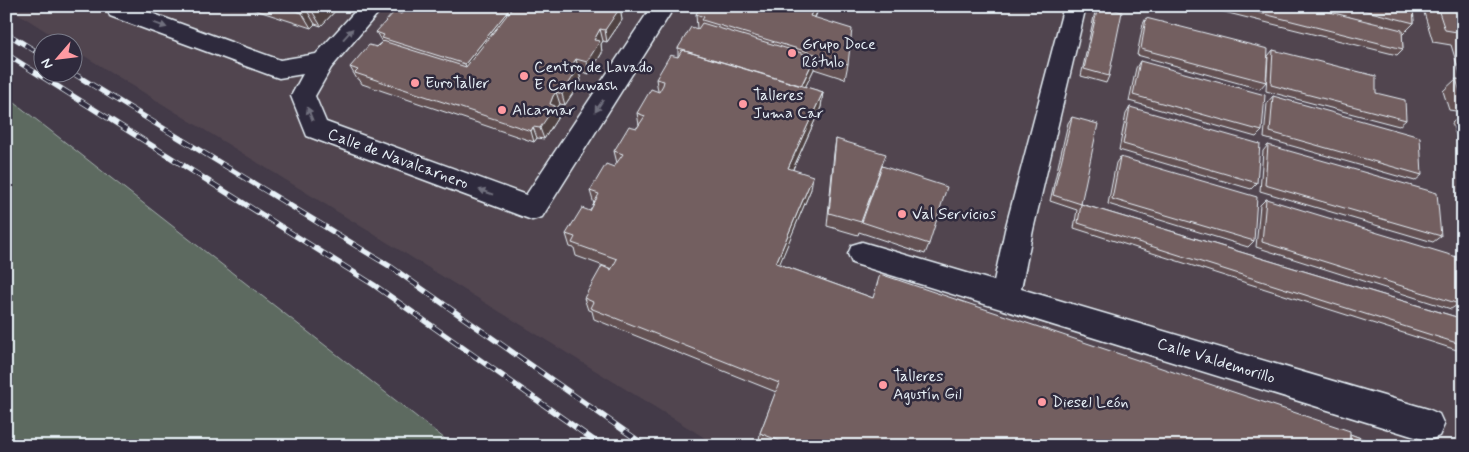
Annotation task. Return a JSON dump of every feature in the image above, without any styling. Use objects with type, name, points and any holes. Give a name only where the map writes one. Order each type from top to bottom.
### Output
[{"type":"street","points":[[117,6],[118,10],[279,69],[323,62],[374,6]]},
{"type":"street","name":"Calle de Navalcarnero","points":[[323,62],[303,96],[316,129],[532,208],[664,6]]},
{"type":"street","points":[[1005,297],[1021,221],[1075,6]]},
{"type":"street","name":"Calle Valdemorillo","points":[[862,254],[1428,425]]},
{"type":"shaded area","points":[[6,6],[1463,6],[1463,446],[718,446],[82,55],[82,32],[47,32]]},
{"type":"green space","points":[[6,96],[454,446],[6,446]]},
{"type":"building","points":[[282,6],[317,6],[312,11],[306,9],[302,13]]},
{"type":"building","points":[[410,6],[512,6],[465,64],[382,38],[384,35],[376,32],[395,11],[401,14]]},
{"type":"building","points":[[514,6],[615,6],[620,8],[605,30],[600,29],[594,40],[600,41],[587,62],[576,59],[574,62],[572,67],[578,69],[562,94],[556,92],[553,96],[550,104],[555,106],[540,128],[533,127],[531,131],[355,73],[358,70],[350,67],[369,45],[377,47],[383,41],[466,67]]},
{"type":"building","name":"Grupo Doce Rótulo","points":[[701,6],[815,6],[810,16],[852,29],[848,64],[702,20],[704,17],[696,14]]},
{"type":"building","points":[[1098,6],[1122,12],[1109,76],[1084,69]]},
{"type":"building","points":[[1232,6],[1306,6],[1402,30],[1403,49]]},
{"type":"building","points":[[1347,6],[1413,6],[1414,23]]},
{"type":"building","points":[[1437,6],[1463,6],[1463,33],[1445,30]]},
{"type":"building","points":[[1146,18],[1268,49],[1266,82],[1141,49]]},
{"type":"building","points":[[702,23],[815,57],[801,86],[678,48],[691,27],[698,29]]},
{"type":"building","points":[[1458,38],[1463,39],[1463,53]]},
{"type":"building","points":[[682,50],[823,92],[788,168],[813,176],[776,263],[873,298],[880,274],[1350,431],[1350,446],[792,446],[760,433],[779,383],[590,308],[593,302],[584,298],[602,266],[611,270],[617,259],[572,243],[575,237],[566,234],[582,208],[590,211],[599,194],[590,191],[606,164],[614,167],[623,154],[614,151],[629,126],[637,128],[645,116],[637,113],[651,89],[659,92],[664,81],[656,79],[670,55],[678,57]]},
{"type":"building","points":[[1273,50],[1376,76],[1376,93],[1405,100],[1406,120],[1271,85]]},
{"type":"building","points":[[1140,61],[1265,95],[1262,131],[1133,95]]},
{"type":"building","points":[[1456,79],[1463,80],[1463,99],[1462,98]]},
{"type":"building","points":[[1273,96],[1420,137],[1422,175],[1270,132]]},
{"type":"building","points":[[1130,107],[1260,144],[1257,183],[1123,144]]},
{"type":"building","points":[[1072,117],[1098,124],[1081,204],[1053,195]]},
{"type":"building","points":[[1459,117],[1463,117],[1463,127]]},
{"type":"building","points":[[836,139],[886,154],[861,222],[829,213]]},
{"type":"building","points":[[1268,145],[1437,193],[1441,236],[1265,185]]},
{"type":"building","points":[[1120,157],[1257,197],[1254,241],[1112,199]]},
{"type":"building","name":"Val Servicios","points":[[882,166],[947,187],[929,244],[862,222]]},
{"type":"building","points":[[1266,199],[1457,257],[1459,304],[1262,242]]},
{"type":"building","points":[[1081,204],[1463,319],[1463,345],[1078,223]]},
{"type":"building","points":[[1350,434],[1382,446],[1350,446]]},
{"type":"railway","points":[[6,33],[32,49]]},
{"type":"railway","points":[[6,54],[374,285],[602,446]]},
{"type":"railway","points":[[82,79],[391,267],[646,446]]},
{"type":"place","name":"Grupo Doce Rótulo","points":[[792,53]]},
{"type":"place","name":"Centro de Lavado E Carluwash","points":[[524,76]]},
{"type":"place","name":"EuroTaller","points":[[415,83]]},
{"type":"place","name":"Talleres Juma Car","points":[[743,104]]},
{"type":"place","name":"Alcamar","points":[[502,110]]},
{"type":"place","name":"Val Servicios","points":[[902,214]]},
{"type":"place","name":"Talleres Agustín Gil","points":[[883,385]]},
{"type":"place","name":"Diesel León","points":[[1042,402]]}]
